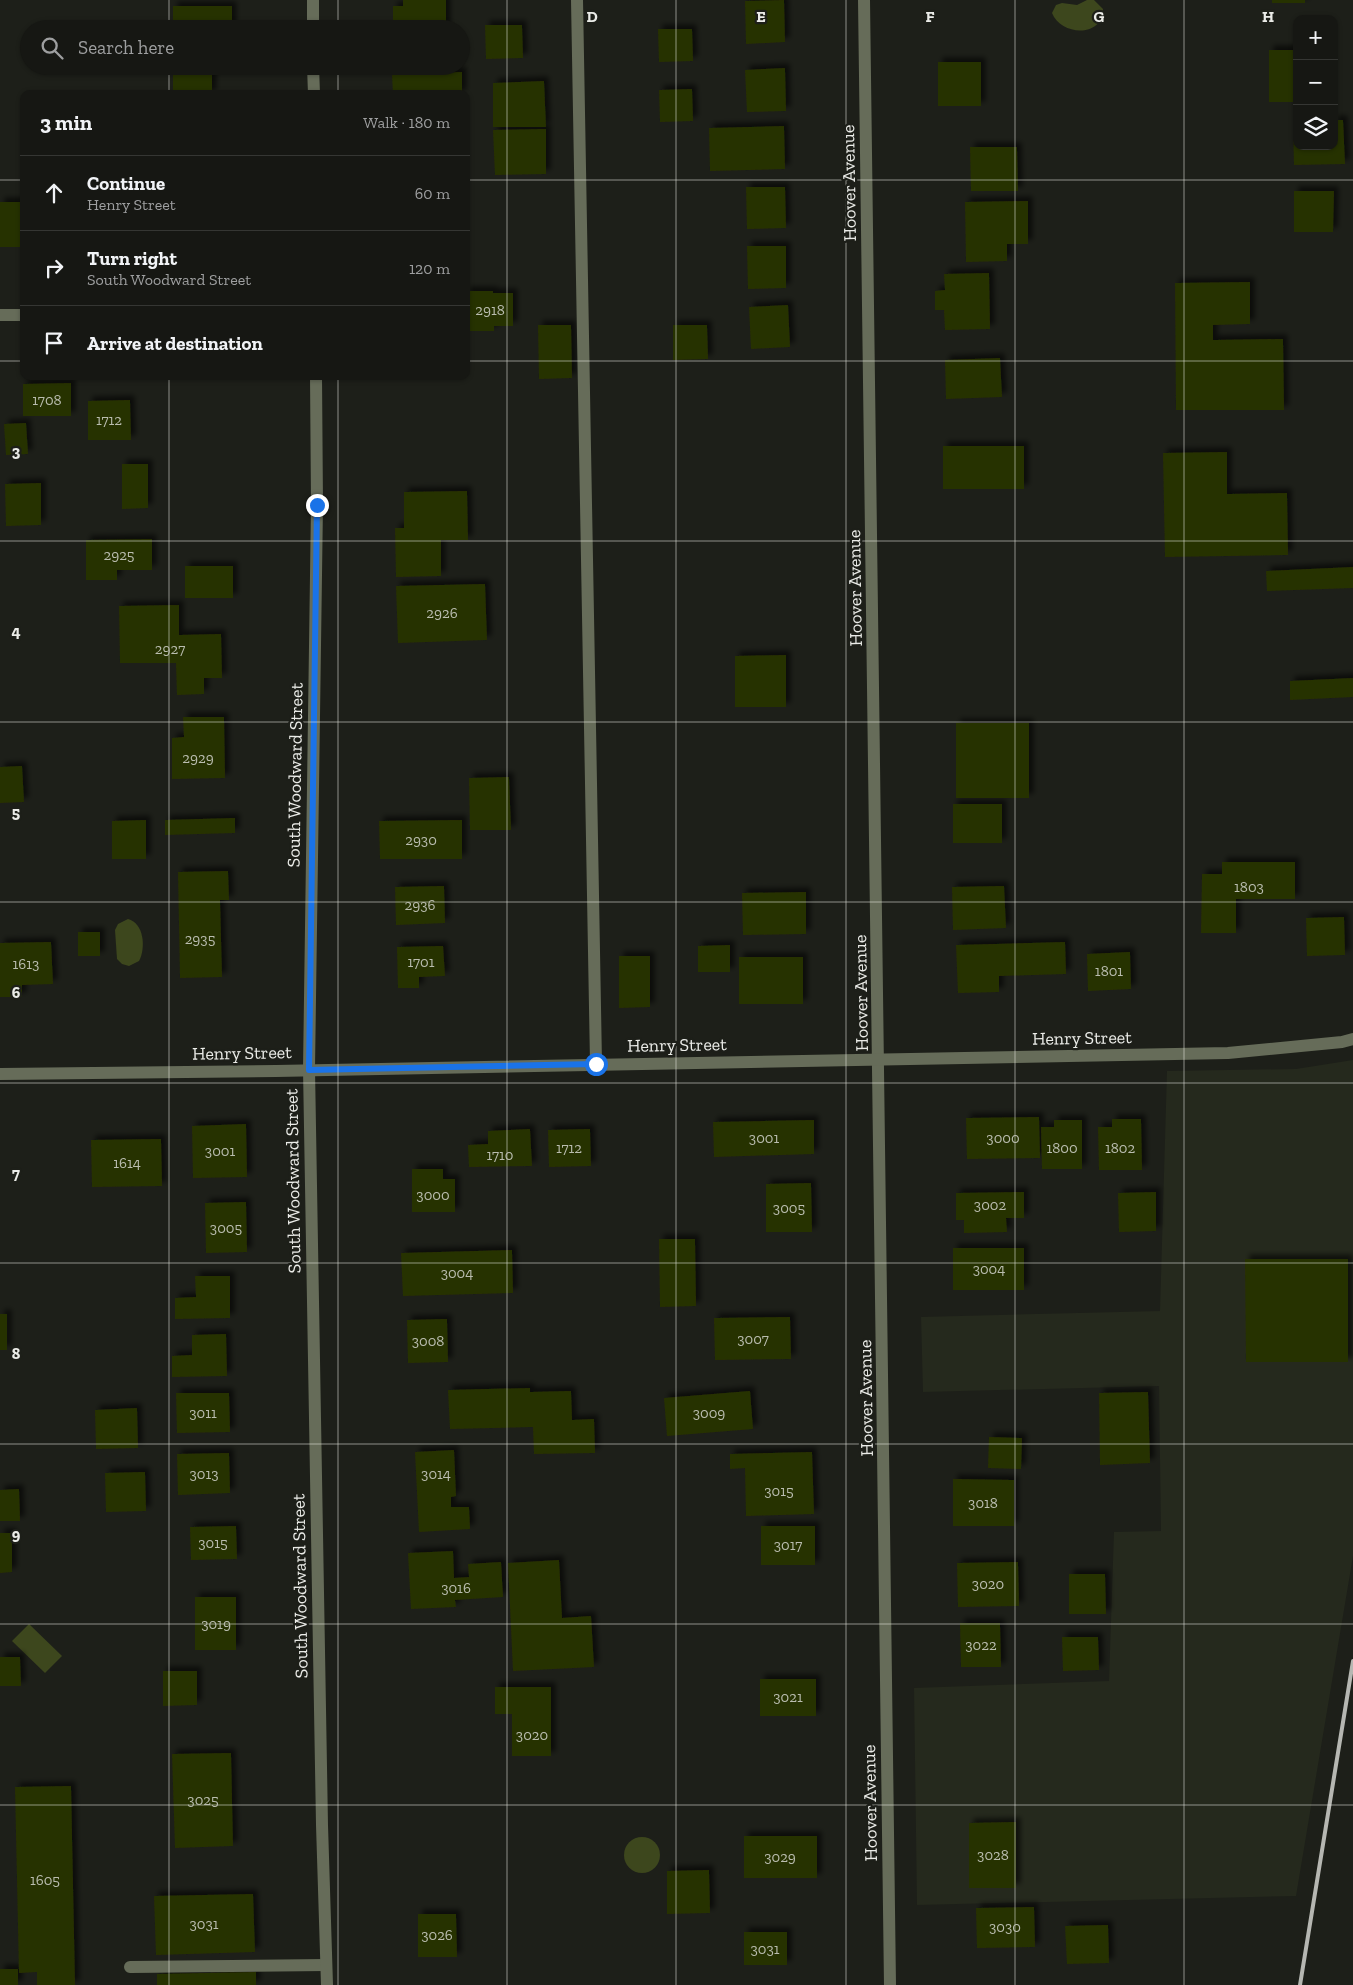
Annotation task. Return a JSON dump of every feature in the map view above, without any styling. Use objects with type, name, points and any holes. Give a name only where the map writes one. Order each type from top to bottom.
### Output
[{"type":"street","points":[[312,0],[313,20]]},
{"type":"street","points":[[577,0],[596,1064]]},
{"type":"street","name":"Hoover Avenue","points":[[864,0],[890,1985]]},
{"type":"street","points":[[313,75],[314,90]]},
{"type":"street","points":[[0,315],[20,315]]},
{"type":"street","name":"South Woodward Street","points":[[316,380],[317,505],[309,1070],[322,1825],[327,1985]]},
{"type":"street","name":"Henry Street","points":[[0,1074],[1228,1053],[1342,1042],[1353,1039]]},
{"type":"street","points":[[130,1967],[326,1965]]},
{"type":"shaded area","points":[[1087,0],[1094,0],[1103,9],[1101,18],[1096,25],[1089,29],[1081,31],[1064,26],[1057,21],[1052,13],[1056,5],[1062,3],[1077,5]]},
{"type":"shaded area","points":[[128,919],[137,925],[143,943],[139,961],[129,966],[122,964],[117,959],[115,930],[118,924]]},
{"type":"shaded area","points":[[1353,1060],[1353,1556],[1296,1896],[917,1905],[914,1688],[1109,1681],[1114,1532],[1161,1531],[1159,1386],[923,1392],[921,1317],[1160,1311],[1167,1071],[1296,1069]]},
{"type":"shaded area","points":[[29,1624],[62,1656],[45,1673],[12,1641]]},
{"type":"shaded area","points":[[642,1837],[649,1838],[655,1842],[659,1848],[659,1862],[655,1868],[649,1872],[642,1873],[635,1872],[629,1868],[625,1862],[624,1855],[625,1848],[629,1842],[635,1838]]},
{"type":"building","points":[[403,0],[446,0],[446,20],[393,20],[393,6],[403,6]]},
{"type":"building","points":[[784,0],[785,42],[746,44],[745,1]]},
{"type":"building","points":[[1272,0],[1305,0],[1305,3],[1272,3]]},
{"type":"building","points":[[173,6],[232,6],[232,20],[173,20]]},
{"type":"building","points":[[485,25],[522,25],[523,58],[486,59]]},
{"type":"building","points":[[658,29],[692,29],[693,61],[659,62]]},
{"type":"building","points":[[1269,50],[1293,50],[1293,102],[1269,102]]},
{"type":"building","points":[[938,62],[981,62],[981,106],[938,106]]},
{"type":"building","points":[[785,68],[786,111],[747,112],[745,70]]},
{"type":"building","points":[[173,75],[212,75],[212,90],[173,90]]},
{"type":"building","points":[[392,75],[462,75],[462,90],[393,90]]},
{"type":"building","points":[[544,81],[546,127],[493,127],[493,83]]},
{"type":"building","points":[[692,89],[693,121],[660,122],[659,90]]},
{"type":"building","points":[[1338,120],[1343,120],[1345,164],[1294,165],[1294,150],[1338,150]]},
{"type":"building","points":[[784,126],[785,169],[710,171],[709,128]]},
{"type":"building","points":[[546,129],[546,174],[495,175],[493,130]]},
{"type":"building","points":[[970,147],[1017,147],[1018,191],[971,191]]},
{"type":"building","points":[[746,187],[785,187],[786,228],[747,229]]},
{"type":"building","points":[[1294,191],[1334,191],[1333,232],[1294,232]]},
{"type":"building","points":[[1028,201],[1028,244],[1007,244],[1007,261],[966,262],[965,202]]},
{"type":"building","points":[[0,202],[20,202],[20,247],[0,247]]},
{"type":"building","points":[[747,246],[786,246],[786,288],[748,289]]},
{"type":"building","points":[[989,273],[990,329],[945,330],[944,310],[935,310],[935,291],[945,290],[944,274]]},
{"type":"building","points":[[1250,282],[1250,324],[1213,325],[1213,340],[1283,339],[1284,410],[1176,410],[1175,283]]},
{"type":"building","points":[[470,291],[513,293],[513,326],[494,326],[494,331],[470,331]]},
{"type":"building","points":[[788,305],[790,347],[751,349],[749,307]]},
{"type":"building","points":[[538,325],[571,325],[572,378],[539,379]]},
{"type":"building","points":[[673,325],[707,325],[708,359],[673,360]]},
{"type":"building","points":[[1000,358],[1002,397],[946,399],[945,360]]},
{"type":"building","points":[[71,383],[71,416],[23,416],[23,384]]},
{"type":"building","points":[[130,400],[131,440],[88,440],[88,401]]},
{"type":"building","points":[[26,423],[28,454],[6,455],[4,424]]},
{"type":"building","points":[[943,446],[1024,446],[1024,489],[943,489]]},
{"type":"building","points":[[1227,452],[1227,494],[1287,493],[1288,555],[1165,557],[1163,453]]},
{"type":"building","points":[[122,464],[148,464],[148,508],[122,509]]},
{"type":"building","points":[[41,483],[41,525],[6,526],[5,484]]},
{"type":"building","points":[[467,491],[468,540],[441,540],[441,576],[396,577],[395,528],[404,528],[404,492]]},
{"type":"building","points":[[152,539],[152,570],[117,570],[117,580],[86,580],[86,540]]},
{"type":"building","points":[[185,566],[233,566],[233,598],[185,598]]},
{"type":"building","points":[[1353,567],[1353,588],[1267,591],[1266,571]]},
{"type":"building","points":[[485,584],[487,640],[398,643],[396,586]]},
{"type":"building","points":[[179,605],[179,635],[221,634],[222,678],[204,678],[204,694],[177,695],[176,663],[120,663],[119,606]]},
{"type":"building","points":[[786,655],[786,707],[735,707],[735,656]]},
{"type":"building","points":[[1353,678],[1353,697],[1290,700],[1290,681]]},
{"type":"building","points":[[183,717],[224,717],[225,778],[172,779],[172,738],[184,737]]},
{"type":"building","points":[[956,723],[1029,723],[1029,798],[956,798]]},
{"type":"building","points":[[22,766],[24,802],[0,803],[0,767]]},
{"type":"building","points":[[509,777],[511,830],[470,830],[469,778]]},
{"type":"building","points":[[953,804],[1002,804],[1002,843],[953,843]]},
{"type":"building","points":[[235,818],[235,833],[165,835],[165,820]]},
{"type":"building","points":[[146,820],[146,859],[112,859],[112,821]]},
{"type":"building","points":[[462,820],[462,859],[380,859],[379,821]]},
{"type":"building","points":[[1222,862],[1295,862],[1295,899],[1236,899],[1236,933],[1201,933],[1202,874],[1222,874]]},
{"type":"building","points":[[228,871],[229,900],[220,900],[222,977],[180,978],[178,872]]},
{"type":"building","points":[[444,886],[445,923],[396,925],[395,887]]},
{"type":"building","points":[[1004,886],[1006,928],[953,930],[952,887]]},
{"type":"building","points":[[806,892],[806,934],[743,935],[742,893]]},
{"type":"building","points":[[1344,917],[1345,955],[1307,956],[1306,918]]},
{"type":"building","points":[[78,932],[100,932],[100,956],[78,956]]},
{"type":"building","points":[[51,942],[53,984],[22,985],[22,997],[0,997],[0,943]]},
{"type":"building","points":[[1065,942],[1066,974],[999,976],[999,992],[958,993],[956,945]]},
{"type":"building","points":[[730,945],[730,972],[698,972],[698,946]]},
{"type":"building","points":[[443,946],[445,976],[419,977],[419,988],[398,988],[397,947]]},
{"type":"building","points":[[1130,952],[1131,989],[1088,991],[1087,954]]},
{"type":"building","points":[[619,956],[650,956],[650,1007],[619,1008]]},
{"type":"building","points":[[739,957],[803,957],[803,1004],[739,1004]]},
{"type":"building","points":[[1039,1117],[1040,1158],[967,1159],[966,1118]]},
{"type":"building","points":[[1112,1119],[1141,1119],[1142,1170],[1099,1170],[1098,1127],[1112,1127]]},
{"type":"building","points":[[814,1120],[814,1154],[714,1157],[713,1122]]},
{"type":"building","points":[[1054,1120],[1082,1120],[1082,1169],[1042,1169],[1041,1127],[1054,1127]]},
{"type":"building","points":[[246,1124],[247,1177],[193,1178],[192,1126]]},
{"type":"building","points":[[530,1129],[532,1166],[469,1167],[468,1145],[488,1144],[488,1131]]},
{"type":"building","points":[[590,1129],[591,1166],[549,1167],[548,1130]]},
{"type":"building","points":[[161,1139],[162,1186],[92,1187],[91,1140]]},
{"type":"building","points":[[412,1169],[443,1169],[443,1179],[455,1179],[455,1212],[412,1212]]},
{"type":"building","points":[[811,1183],[812,1232],[766,1232],[766,1184]]},
{"type":"building","points":[[1024,1192],[1024,1218],[1006,1218],[1007,1232],[964,1233],[964,1220],[956,1220],[956,1193]]},
{"type":"building","points":[[1156,1192],[1156,1231],[1119,1232],[1118,1193]]},
{"type":"building","points":[[246,1202],[247,1252],[206,1253],[205,1203]]},
{"type":"building","points":[[659,1239],[695,1239],[696,1306],[660,1307]]},
{"type":"building","points":[[953,1248],[1024,1248],[1024,1290],[953,1290]]},
{"type":"building","points":[[512,1250],[513,1293],[403,1296],[401,1253]]},
{"type":"building","points":[[1245,1259],[1348,1259],[1348,1362],[1246,1362]]},
{"type":"building","points":[[195,1276],[230,1276],[230,1318],[175,1319],[175,1298],[196,1297]]},
{"type":"building","points":[[0,1314],[7,1314],[7,1350],[0,1350]]},
{"type":"building","points":[[790,1317],[791,1359],[715,1360],[714,1318]]},
{"type":"building","points":[[447,1319],[448,1362],[408,1363],[407,1320]]},
{"type":"building","points":[[226,1334],[227,1376],[172,1377],[172,1356],[192,1355],[192,1335]]},
{"type":"building","points":[[530,1388],[530,1392],[571,1391],[572,1420],[594,1419],[595,1453],[534,1454],[533,1427],[450,1429],[448,1390]]},
{"type":"building","points":[[750,1391],[753,1429],[667,1436],[664,1398]]},
{"type":"building","points":[[1148,1392],[1150,1463],[1100,1465],[1099,1393]]},
{"type":"building","points":[[176,1393],[229,1393],[230,1432],[177,1433]]},
{"type":"building","points":[[137,1408],[138,1448],[96,1449],[95,1410]]},
{"type":"building","points":[[989,1437],[1022,1438],[1021,1469],[988,1468]]},
{"type":"building","points":[[454,1450],[456,1496],[451,1497],[451,1507],[469,1507],[470,1529],[419,1532],[415,1452]]},
{"type":"building","points":[[812,1452],[814,1514],[746,1516],[745,1468],[730,1469],[730,1454]]},
{"type":"building","points":[[229,1453],[230,1493],[178,1495],[177,1454]]},
{"type":"building","points":[[145,1472],[146,1511],[106,1512],[105,1473]]},
{"type":"building","points":[[953,1479],[1014,1480],[1014,1526],[953,1526]]},
{"type":"building","points":[[19,1489],[20,1521],[0,1521],[0,1490]]},
{"type":"building","points":[[236,1526],[237,1559],[191,1560],[190,1527]]},
{"type":"building","points":[[761,1526],[815,1526],[815,1565],[761,1565]]},
{"type":"building","points":[[0,1533],[12,1533],[12,1572],[0,1573]]},
{"type":"building","points":[[453,1551],[454,1578],[469,1577],[468,1564],[501,1562],[503,1597],[455,1600],[456,1607],[411,1609],[408,1553]]},
{"type":"building","points":[[559,1560],[562,1618],[591,1616],[594,1667],[513,1671],[508,1563]]},
{"type":"building","points":[[1018,1562],[1019,1606],[958,1607],[957,1563]]},
{"type":"building","points":[[1069,1574],[1105,1574],[1106,1614],[1069,1614]]},
{"type":"building","points":[[195,1597],[236,1597],[236,1650],[195,1650]]},
{"type":"building","points":[[960,1623],[1000,1623],[1001,1667],[961,1667]]},
{"type":"building","points":[[1062,1637],[1098,1637],[1099,1670],[1063,1671]]},
{"type":"building","points":[[0,1657],[20,1657],[21,1686],[0,1686]]},
{"type":"building","points":[[163,1671],[197,1671],[197,1705],[163,1706]]},
{"type":"building","points":[[760,1679],[816,1679],[816,1716],[760,1716]]},
{"type":"building","points":[[495,1687],[551,1687],[551,1756],[512,1756],[512,1714],[495,1714]]},
{"type":"building","points":[[231,1753],[233,1846],[175,1848],[172,1754]]},
{"type":"building","points":[[71,1786],[75,1985],[37,1985],[37,1972],[19,1973],[15,1787]]},
{"type":"building","points":[[1016,1822],[1016,1888],[969,1888],[969,1823]]},
{"type":"building","points":[[744,1836],[817,1836],[817,1878],[744,1878]]},
{"type":"building","points":[[709,1870],[710,1913],[667,1914],[667,1871]]},
{"type":"building","points":[[253,1894],[255,1952],[156,1955],[154,1896]]},
{"type":"building","points":[[1034,1907],[1035,1947],[977,1948],[976,1908]]},
{"type":"building","points":[[418,1914],[456,1914],[457,1957],[418,1957]]},
{"type":"building","points":[[1108,1925],[1109,1963],[1067,1964],[1065,1926]]},
{"type":"building","points":[[744,1932],[787,1932],[787,1965],[744,1965]]},
{"type":"building","points":[[0,1969],[18,1969],[18,1985],[0,1985]]},
{"type":"building","points":[[256,1972],[256,1985],[157,1985],[157,1974]]},
{"type":"railway","points":[[1300,1985],[1353,1661]]},
{"type":"route","points":[[317,505],[309,1070],[596,1064]]}]
